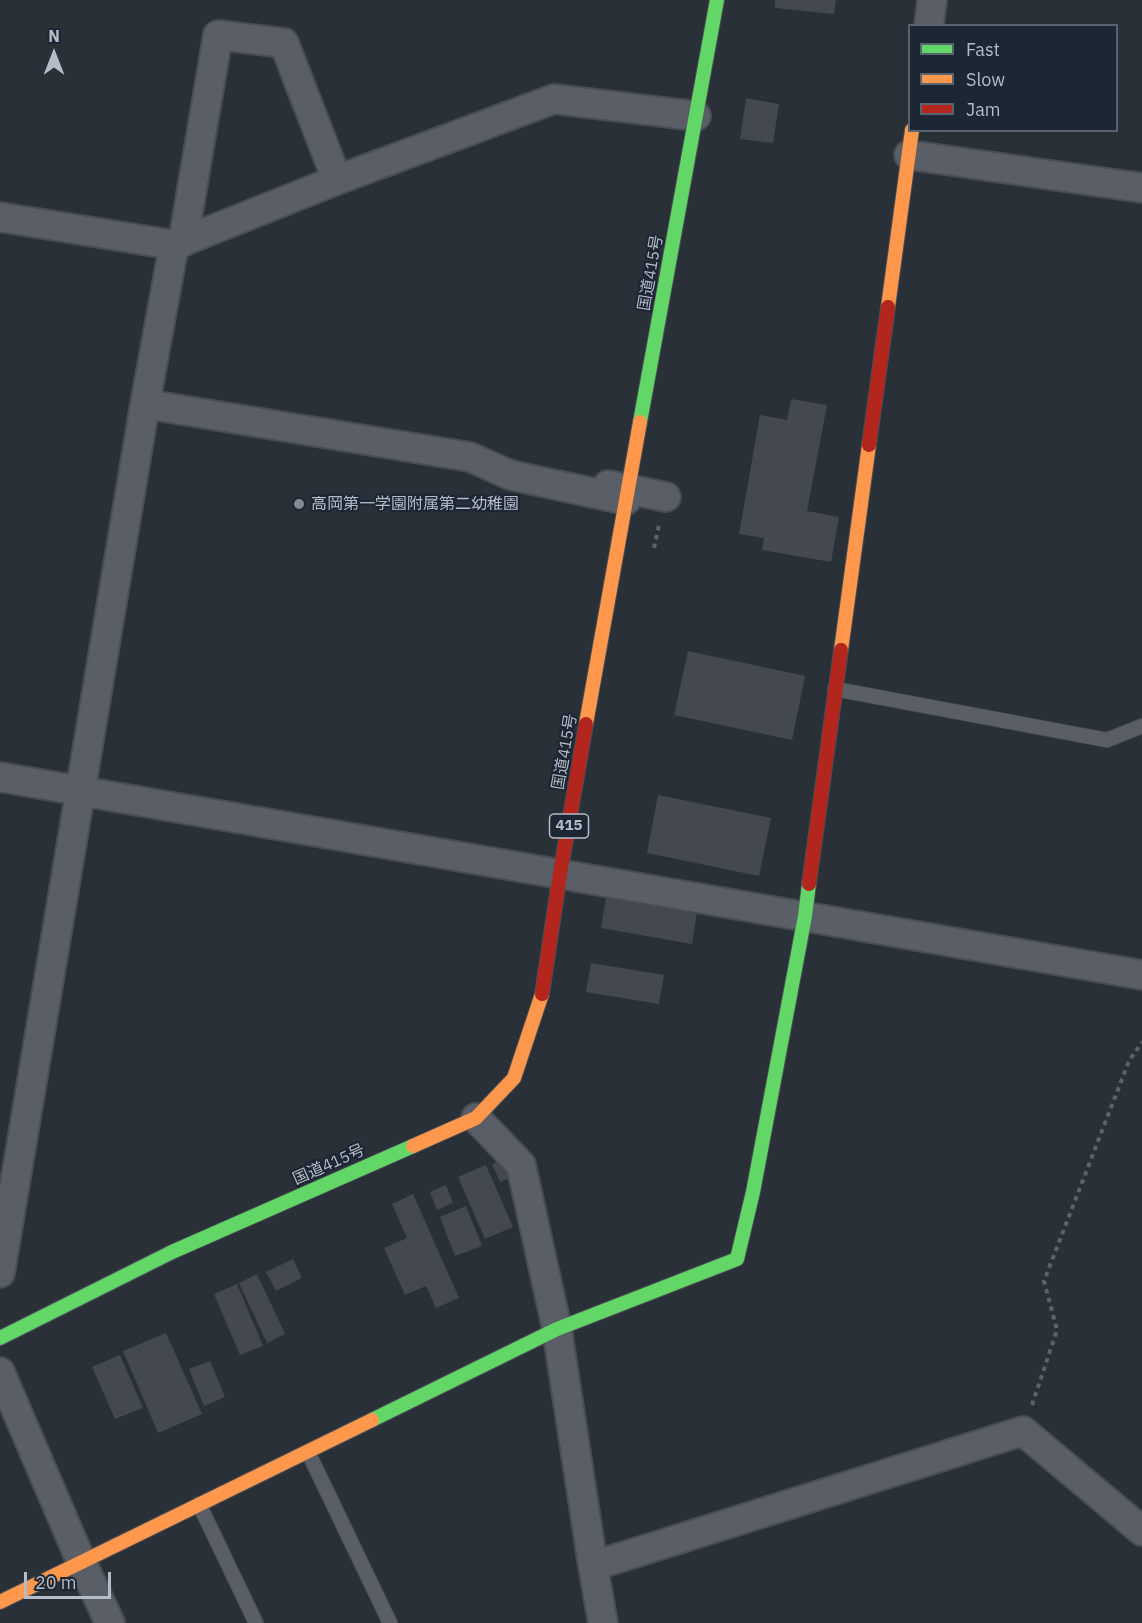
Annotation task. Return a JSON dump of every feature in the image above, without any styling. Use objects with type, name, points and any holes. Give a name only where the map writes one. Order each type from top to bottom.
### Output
[{"type":"main road","name":"国道415号","points":[[0,1338],[172,1252],[476,1118],[514,1078],[542,997],[560,874],[717,0]]},
{"type":"main road","points":[[0,1602],[557,1329],[737,1259],[753,1192],[805,916],[911,143]]},
{"type":"street","points":[[929,24],[933,0]]},
{"type":"street","points":[[0,1273],[145,404],[218,35],[284,43],[338,180]]},
{"type":"street","points":[[0,217],[178,243],[554,99],[696,116]]},
{"type":"street","points":[[911,143],[1142,188]]},
{"type":"street","points":[[145,404],[470,458],[510,475],[626,500]]},
{"type":"street","points":[[594,482],[666,497]]},
{"type":"street","points":[[0,777],[1142,975]]},
{"type":"street","points":[[476,1118],[521,1165],[557,1329],[603,1623]]},
{"type":"street","points":[[0,1372],[110,1623]]},
{"type":"street","points":[[593,1566],[1023,1431],[1142,1531]]},
{"type":"lane","points":[[835,689],[1107,740],[1142,726]]},
{"type":"lane","points":[[308,1451],[390,1623]]},
{"type":"lane","points":[[199,1504],[256,1623]]},
{"type":"path","points":[[1023,1431],[1057,1330],[1044,1281],[1129,1061],[1142,1042]]},
{"type":"building","points":[[775,0],[836,0],[834,14],[775,8]]},
{"type":"building","points":[[746,98],[779,104],[773,143],[740,139]]},
{"type":"building","points":[[791,399],[827,405],[807,511],[839,517],[831,562],[762,550],[764,538],[739,534],[760,415],[787,420]]},
{"type":"building","points":[[688,651],[805,676],[792,740],[674,715]]},
{"type":"building","points":[[658,795],[771,818],[759,876],[647,853]]},
{"type":"building","points":[[606,897],[697,912],[692,944],[601,928]]},
{"type":"building","points":[[591,963],[664,975],[659,1004],[586,992]]},
{"type":"building","points":[[508,1157],[516,1175],[500,1182],[492,1164]]},
{"type":"building","points":[[486,1165],[513,1227],[485,1239],[458,1177]]},
{"type":"building","points":[[446,1185],[453,1203],[437,1210],[430,1192]]},
{"type":"building","points":[[413,1194],[459,1298],[436,1308],[426,1286],[405,1295],[384,1248],[407,1238],[392,1204]]},
{"type":"building","points":[[466,1206],[482,1246],[455,1256],[440,1217]]},
{"type":"building","points":[[293,1259],[302,1278],[276,1291],[266,1272]]},
{"type":"building","points":[[257,1274],[285,1334],[267,1343],[239,1283]]},
{"type":"building","points":[[237,1284],[263,1346],[240,1355],[214,1294]]},
{"type":"building","points":[[166,1333],[202,1414],[158,1433],[123,1351]]},
{"type":"building","points":[[120,1355],[143,1408],[115,1419],[92,1367]]},
{"type":"building","points":[[210,1361],[225,1397],[204,1406],[189,1369]]},
{"type":"traffic: fast","points":[[640,422],[717,0]]},
{"type":"traffic: fast","points":[[372,1420],[557,1329],[737,1259],[753,1192],[809,884]]},
{"type":"traffic: fast","points":[[0,1338],[172,1252],[413,1146]]},
{"type":"traffic: slow","points":[[888,307],[912,132]]},
{"type":"traffic: slow","points":[[586,724],[640,422]]},
{"type":"traffic: slow","points":[[841,650],[869,445]]},
{"type":"traffic: slow","points":[[413,1146],[476,1118],[514,1078],[542,994]]},
{"type":"traffic: slow","points":[[0,1602],[372,1420]]},
{"type":"traffic: jam","points":[[869,445],[888,307]]},
{"type":"traffic: jam","points":[[809,884],[841,650]]},
{"type":"traffic: jam","points":[[542,994],[586,724]]},
{"type":"place","name":"高岡第一学園附属第二幼稚園","points":[[299,504]]}]
